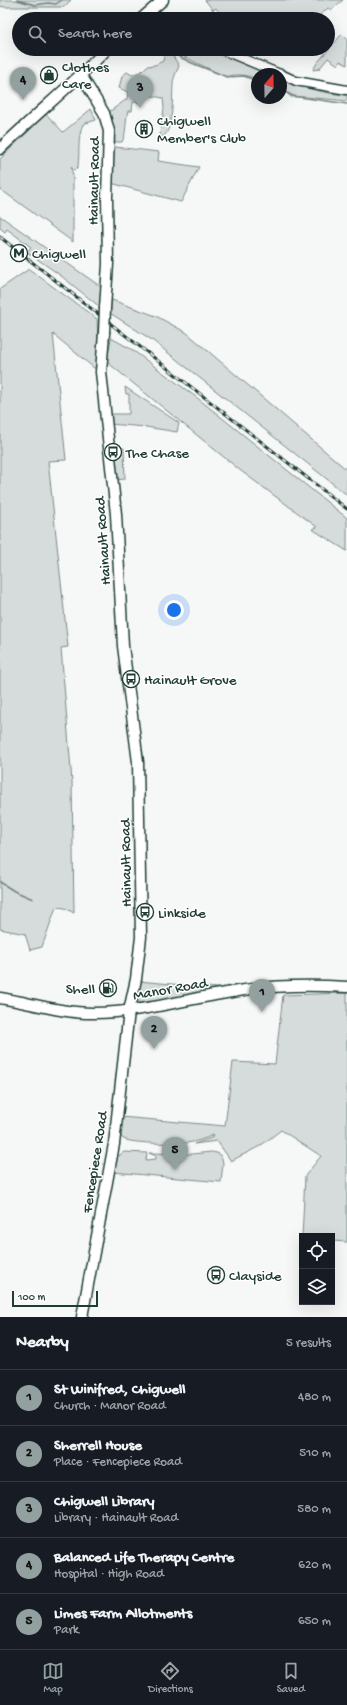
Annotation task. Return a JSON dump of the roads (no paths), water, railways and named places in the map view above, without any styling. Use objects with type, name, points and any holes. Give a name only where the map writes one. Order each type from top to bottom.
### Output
[{"type":"main road","points":[[150,12],[163,0]]},
{"type":"main road","points":[[0,149],[101,56]]},
{"type":"main road","name":"Hainault Road","points":[[81,75],[104,113],[109,131],[107,197],[108,264],[101,372],[116,514],[123,646],[138,762],[141,937],[136,979],[129,1011]]},
{"type":"main road","name":"Manor Road","points":[[0,998],[77,1012],[129,1011],[238,990],[294,986],[347,987]]},
{"type":"main road","name":"Fencepiece Road","points":[[82,1317],[114,1144],[129,1011]]},
{"type":"street","points":[[237,56],[266,68]]},
{"type":"street","points":[[287,77],[296,81],[347,90]]},
{"type":"waterway","points":[[17,0],[35,5],[48,3],[56,4],[62,0]]},
{"type":"waterway","points":[[178,56],[227,77],[244,76],[251,79]]},
{"type":"waterway","points":[[287,93],[293,96],[347,104]]},
{"type":"waterway","points":[[0,882],[14,891],[33,899]]},
{"type":"railway","points":[[0,237],[347,509]]},
{"type":"place","name":"Clothes Care","points":[[49,75]]},
{"type":"place","name":"Balanced Life Therapy Centre","points":[[23,100]]},
{"type":"place","name":"Chigwell Library","points":[[140,108]]},
{"type":"place","name":"Chigwell Member's Club","points":[[144,129]]},
{"type":"place","name":"Chigwell","points":[[19,253]]},
{"type":"place","name":"The Chase","points":[[113,452]]},
{"type":"place","name":"Hainault Grove","points":[[131,679]]},
{"type":"place","name":"Linkside","points":[[145,912]]},
{"type":"place","name":"Shell","points":[[108,988]]},
{"type":"place","name":"St Winifred, Chigwell","points":[[262,1012]]},
{"type":"place","name":"Sherrell House","points":[[154,1049]]},
{"type":"place","name":"Limes Farm Allotments","points":[[175,1170]]},
{"type":"place","name":"Clayside","points":[[216,1275]]}]
